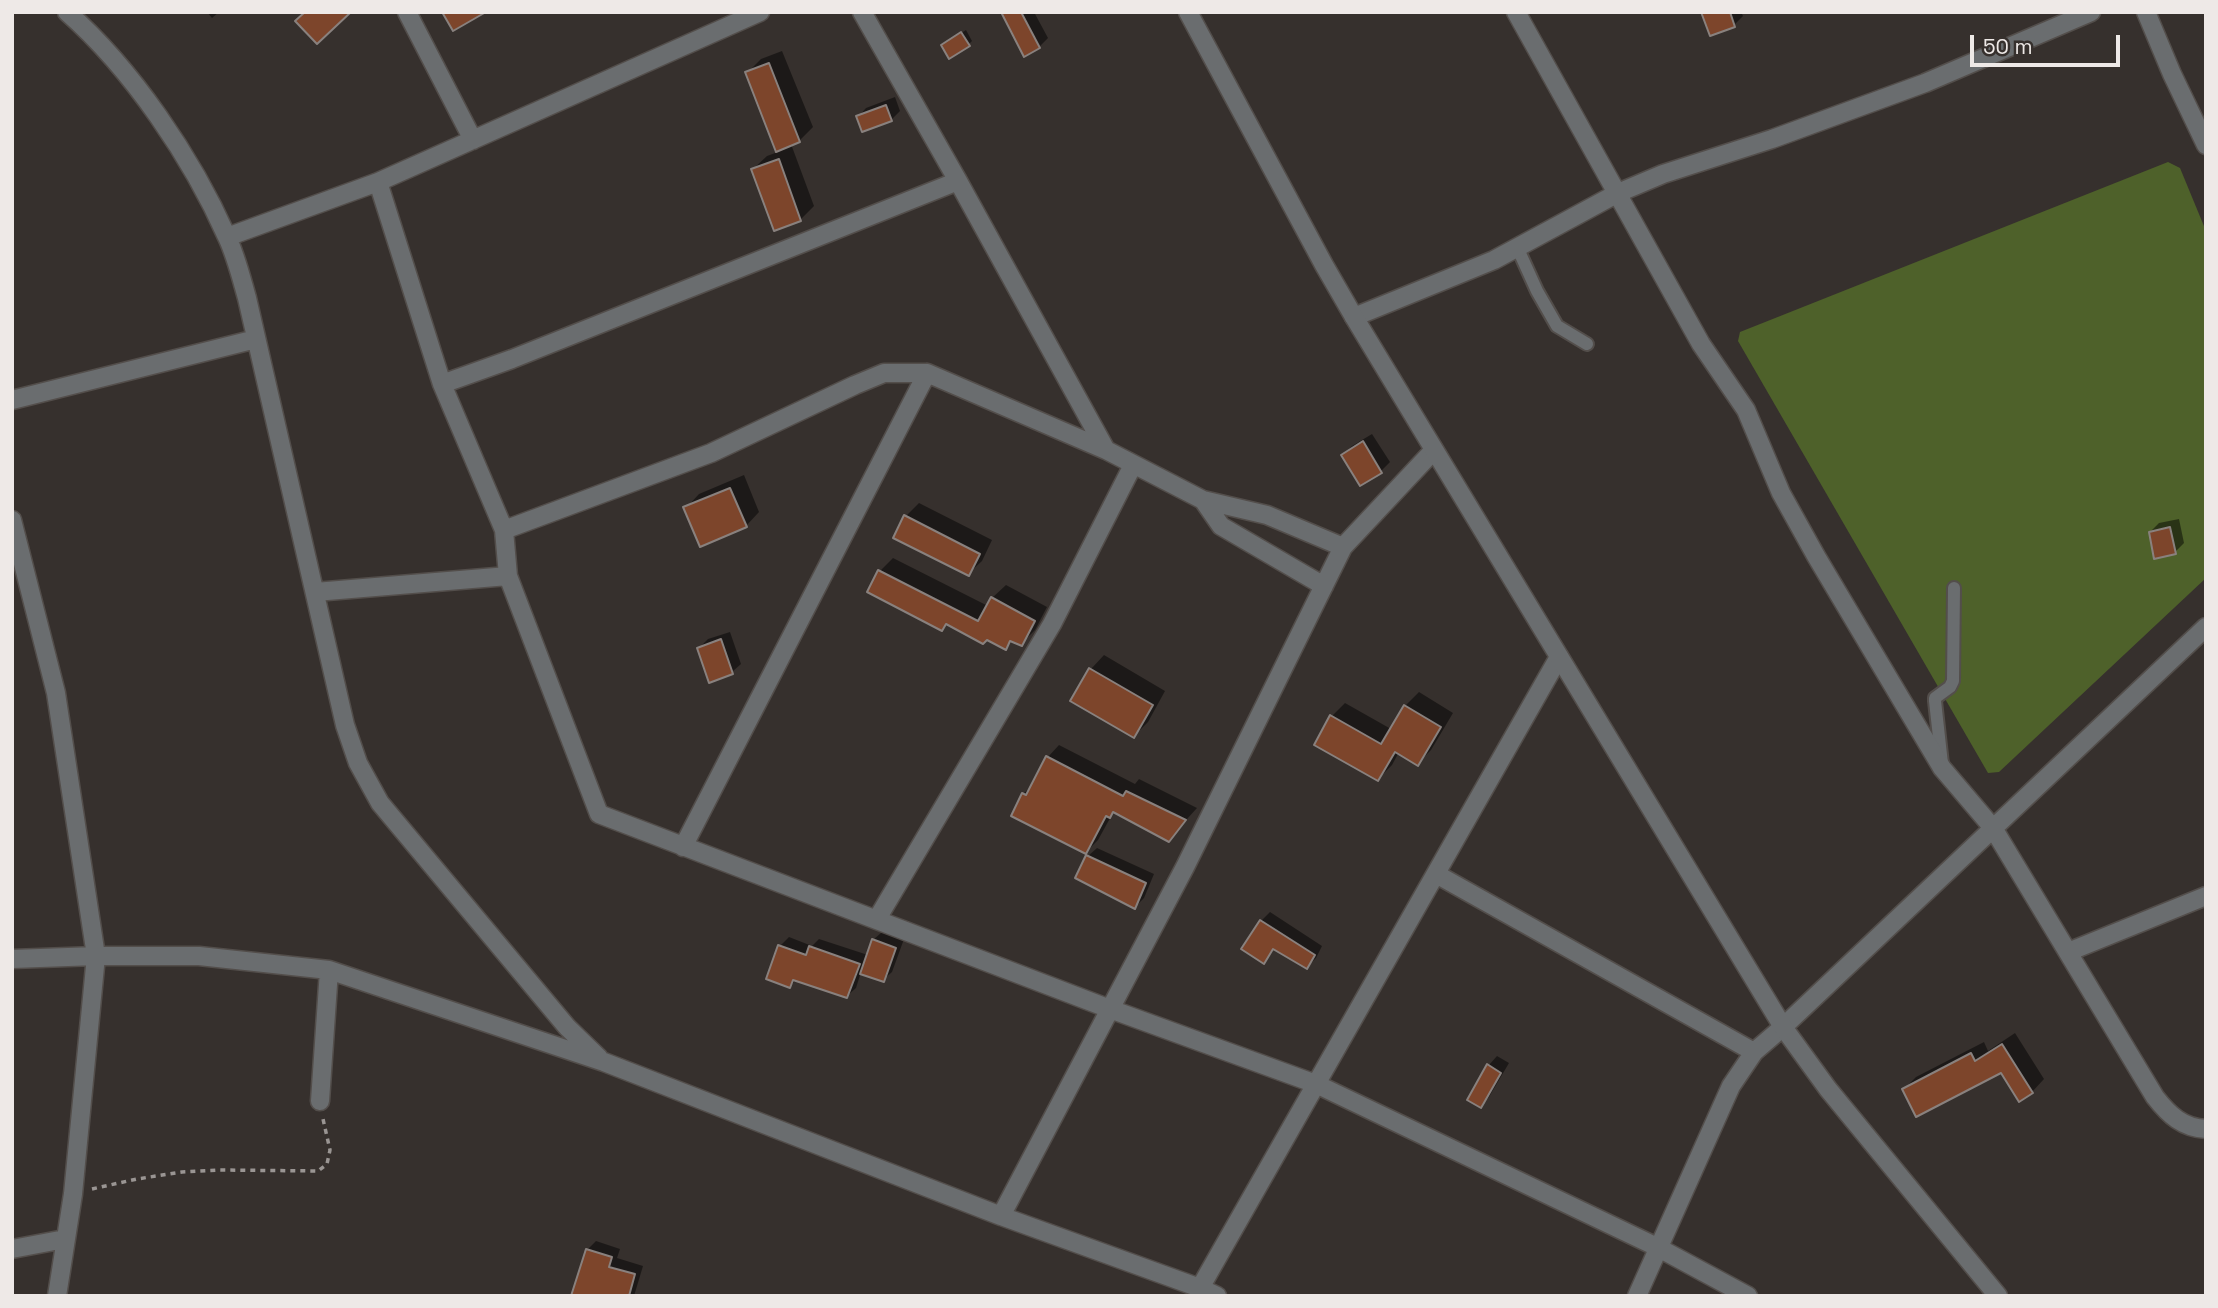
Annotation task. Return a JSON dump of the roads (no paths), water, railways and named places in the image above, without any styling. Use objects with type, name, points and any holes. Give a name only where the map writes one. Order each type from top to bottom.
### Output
[{"type":"street","points":[[67,12],[93,35],[125,72],[168,131],[228,237],[256,339],[345,724],[358,763],[380,803],[567,1027],[604,1062]]},
{"type":"street","points":[[407,12],[473,140]]},
{"type":"street","points":[[228,237],[378,182],[760,12]]},
{"type":"street","points":[[862,12],[1106,450]]},
{"type":"street","points":[[1188,12],[1354,317],[1783,1027],[1828,1089],[1998,1296]]},
{"type":"street","points":[[1516,12],[1701,344],[1746,410],[1781,494],[1942,768],[1993,828],[2155,1097],[2169,1115],[2194,1129],[2206,1129]]},
{"type":"street","points":[[1354,317],[1518,249],[1618,193],[1663,174],[1772,139],[1925,83],[2091,12]]},
{"type":"street","points":[[2146,12],[2206,145]]},
{"type":"street","points":[[442,384],[512,359],[958,181]]},
{"type":"street","points":[[378,182],[442,384],[504,530],[508,576],[599,814],[1110,1010],[1316,1084],[1657,1247],[1748,1296]]},
{"type":"street","points":[[12,400],[256,339]]},
{"type":"street","points":[[504,530],[711,453],[855,384],[884,373],[927,373],[1106,450],[1203,500],[1268,515],[1343,547]]},
{"type":"street","points":[[683,847],[927,373]]},
{"type":"street","points":[[1001,1216],[1185,867],[1343,547],[1434,450]]},
{"type":"street","points":[[877,919],[1052,624],[1133,465]]},
{"type":"street","points":[[1203,500],[1221,526],[1324,586]]},
{"type":"street","points":[[12,520],[56,693],[96,956],[72,1194],[57,1296]]},
{"type":"street","points":[[315,592],[508,576]]},
{"type":"street","points":[[1637,1296],[1731,1086],[1754,1052],[2206,627]]},
{"type":"street","points":[[1200,1288],[1559,657]]},
{"type":"street","points":[[1436,874],[1754,1052]]},
{"type":"street","points":[[2068,952],[2206,896]]},
{"type":"street","points":[[12,959],[199,956],[329,970],[604,1062],[1001,1216],[1217,1296]]},
{"type":"street","points":[[320,1101],[329,970]]},
{"type":"street","points":[[12,1250],[65,1239]]},
{"type":"lane","points":[[1518,249],[1557,326],[1587,344]]},
{"type":"lane","points":[[1942,768],[1935,698],[1950,687],[1953,681],[1954,589]]}]
